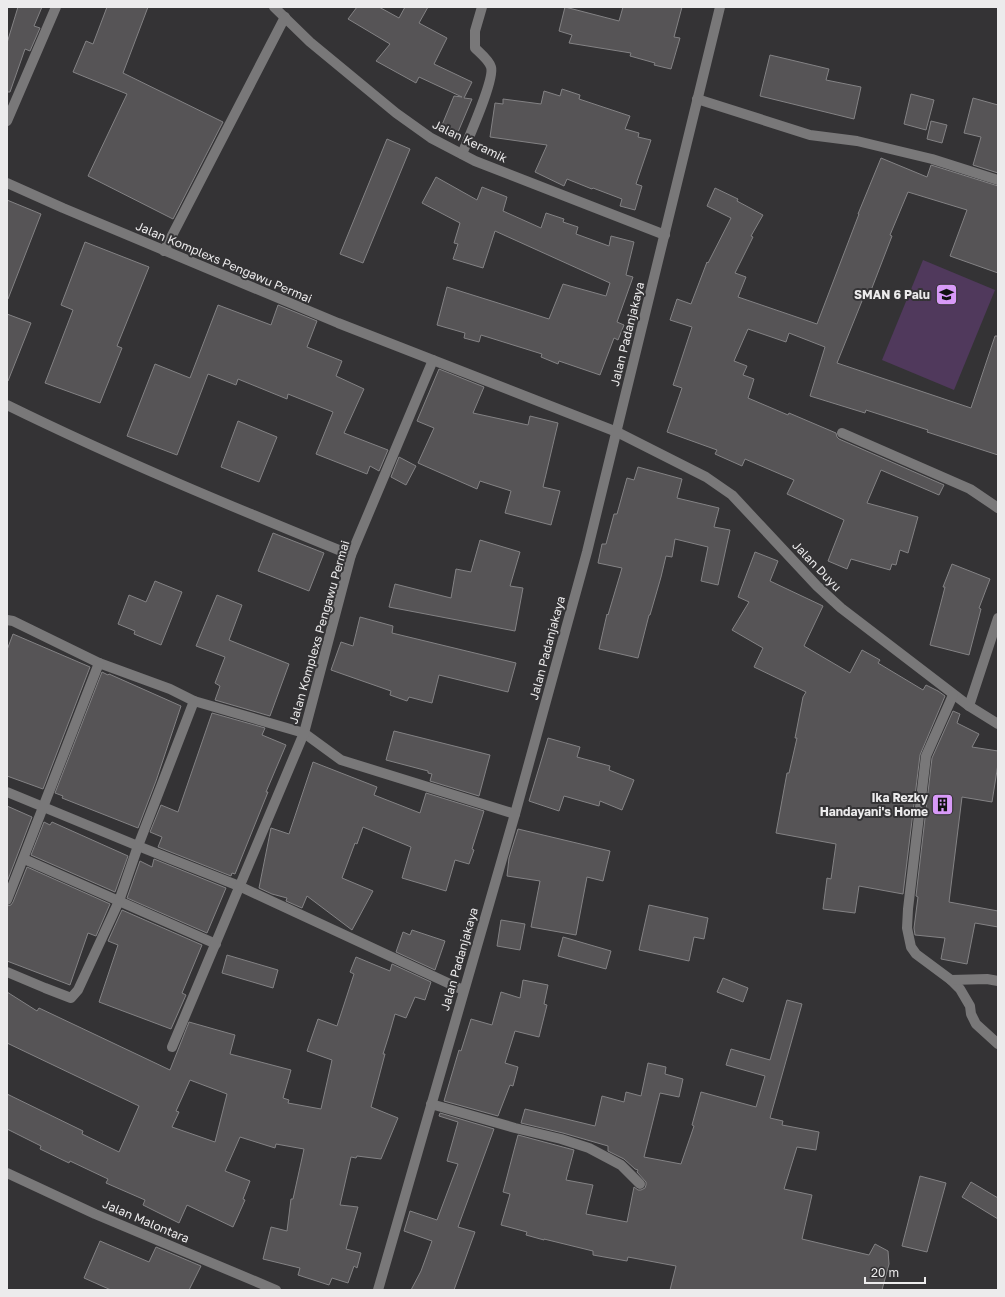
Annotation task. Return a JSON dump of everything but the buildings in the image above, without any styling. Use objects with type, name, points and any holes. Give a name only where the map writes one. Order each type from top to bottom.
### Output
[{"type":"street","points":[[7,121],[56,7]]},
{"type":"street","name":"Jalan Keramik","points":[[274,7],[310,42],[396,113],[431,138],[462,154],[665,235]]},
{"type":"street","points":[[462,154],[479,113],[492,75],[492,68],[490,64],[475,48],[475,31],[482,7]]},
{"type":"street","name":"Jalan Padanjakaya","points":[[378,1290],[463,990],[515,814],[586,552],[617,432],[720,7]]},
{"type":"street","points":[[164,251],[285,18]]},
{"type":"street","points":[[697,99],[810,135],[857,141],[932,159],[998,180]]},
{"type":"street","name":"Jalan Komplexs Pengawu Permai","points":[[7,183],[62,208],[338,323],[617,432]]},
{"type":"street","name":"Jalan Komplexs Pengawu Permai","points":[[172,1047],[216,944],[238,886],[304,733],[351,555],[433,360]]},
{"type":"street","points":[[7,405],[48,425],[226,504],[351,555]]},
{"type":"street","name":"Jalan Duyu","points":[[617,432],[722,487],[732,495],[824,594],[953,695],[998,724]]},
{"type":"street","points":[[842,433],[970,489],[998,508]]},
{"type":"street","points":[[969,706],[998,618]]},
{"type":"street","name":"Jalan Komplexs Pengawu Permai","points":[[7,620],[99,663],[170,689],[194,701],[304,733],[341,760],[515,814]]},
{"type":"street","points":[[7,900],[99,663]]},
{"type":"street","points":[[953,695],[926,756],[907,928],[911,947],[916,954],[951,980],[960,989],[965,996],[976,1024],[998,1044]]},
{"type":"street","points":[[7,972],[71,998],[78,990],[119,901],[138,846],[194,701]]},
{"type":"street","points":[[7,792],[238,886],[463,990]]},
{"type":"street","points":[[24,859],[216,944]]},
{"type":"street","points":[[951,980],[987,979],[998,981]]},
{"type":"street","points":[[431,1104],[589,1148],[620,1165],[640,1184]]},
{"type":"street","name":"Jalan Malontara","points":[[7,1173],[95,1214],[276,1290]]},
{"type":"shaded area","points":[[923,260],[995,290],[954,390],[882,360]]},
{"type":"place","name":"SMAN 6 Palu","points":[[946,294]]},
{"type":"place","name":"Ika Rezky Handayani's Home","points":[[943,804]]}]
